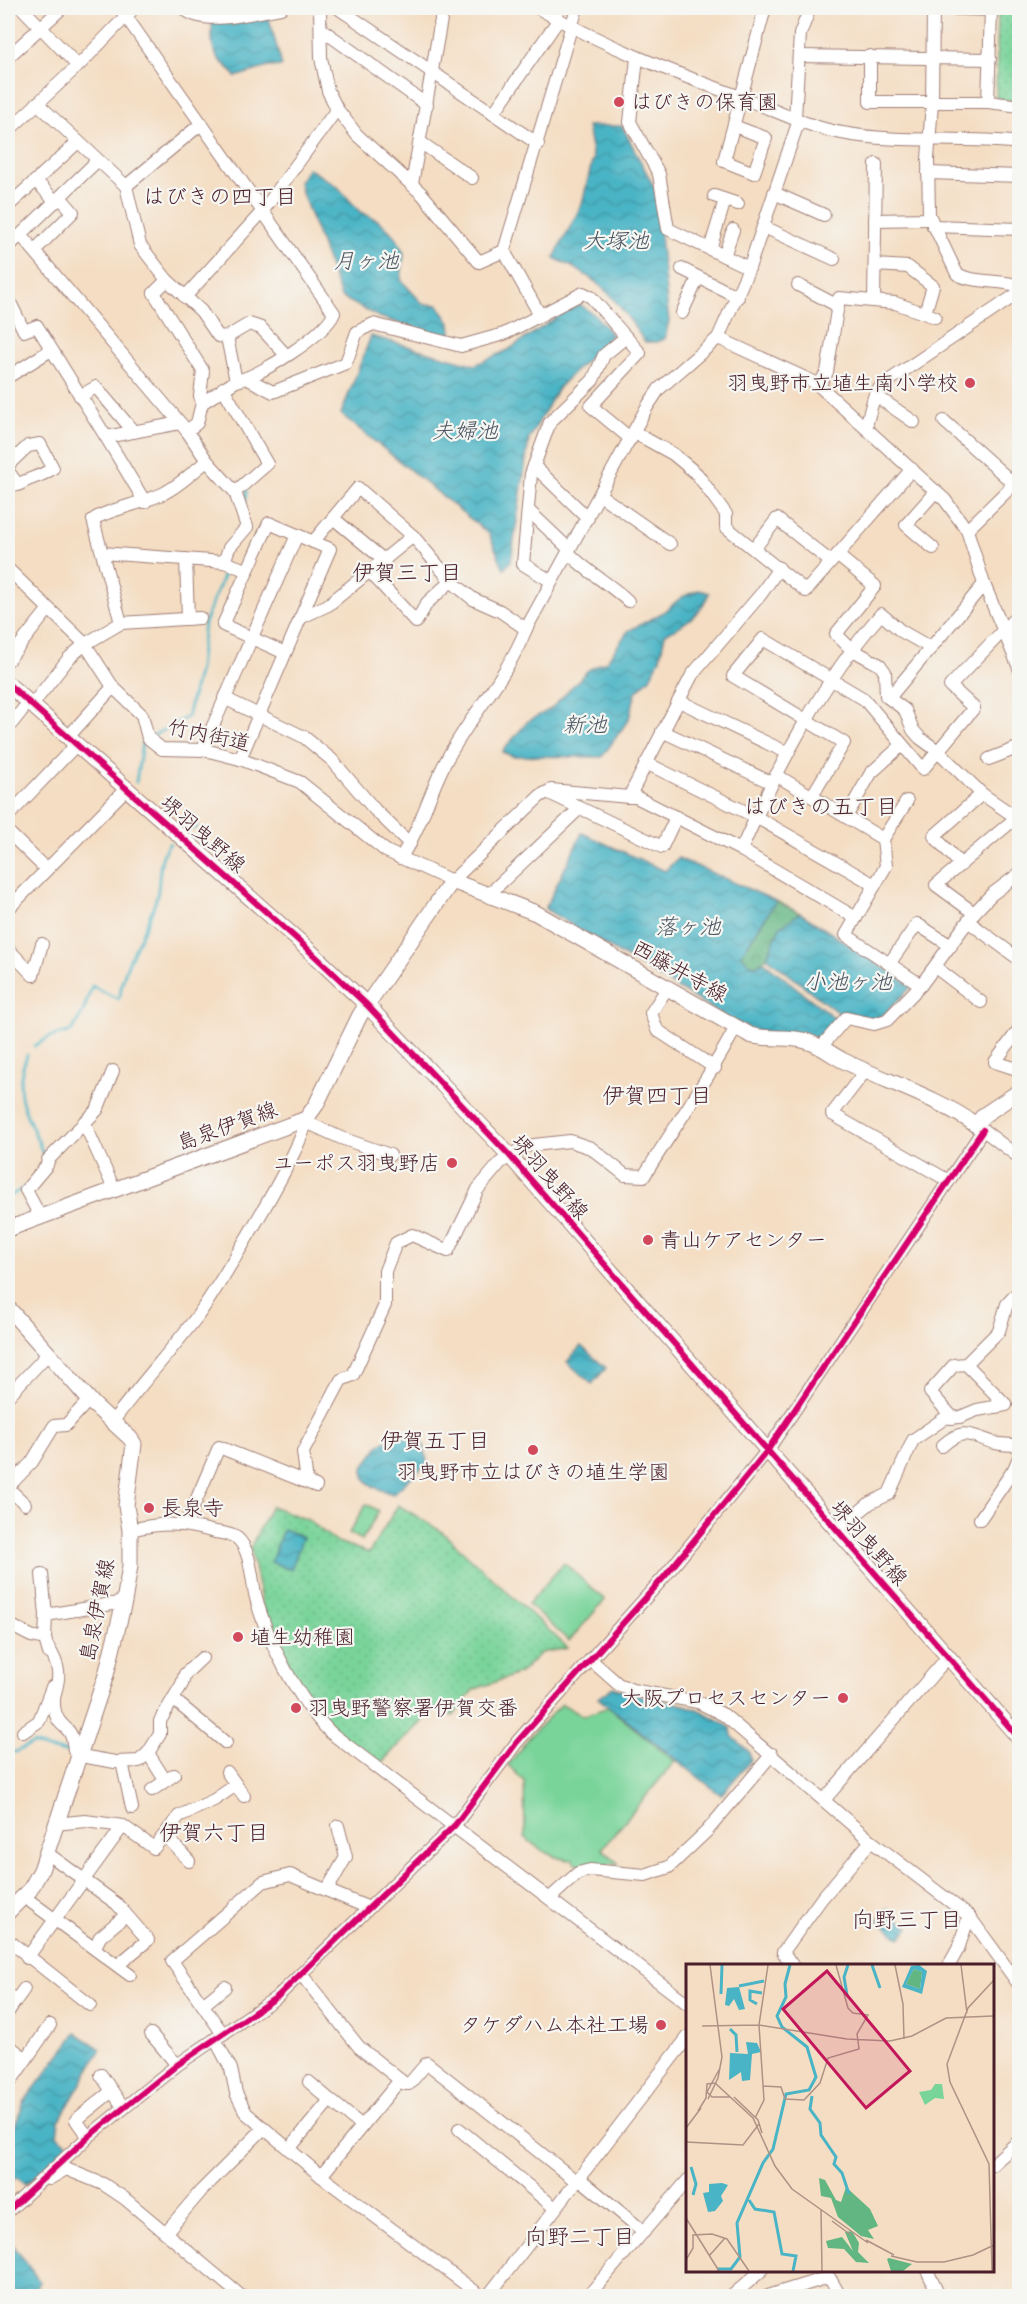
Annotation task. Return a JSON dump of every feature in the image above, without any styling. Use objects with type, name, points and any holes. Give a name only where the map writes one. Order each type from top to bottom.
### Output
[{"type":"main road","name":"堺羽曳野線","points":[[8,684],[298,940],[367,1005],[510,1156],[1020,1739]]},
{"type":"main road","points":[[367,1005],[453,881]]},
{"type":"main road","name":"西藤井寺線","points":[[453,881],[536,913],[759,1038],[794,1038],[821,1047],[980,1127]]},
{"type":"main road","name":"島泉伊賀線","points":[[8,1228],[306,1121],[367,1005]]},
{"type":"main road","points":[[980,1127],[984,1115],[1020,1091]]},
{"type":"main road","name":"島泉伊賀線","points":[[8,1308],[89,1400],[113,1420],[134,1444],[126,1506],[130,1530],[130,1566],[124,1602],[106,1675],[81,1756],[36,1882],[8,1912]]},
{"type":"street","points":[[22,8],[78,66]]},
{"type":"street","points":[[8,57],[62,8]]},
{"type":"street","points":[[183,8],[192,15],[200,16],[274,8]]},
{"type":"street","points":[[321,8],[321,58],[328,92],[337,109],[357,135],[412,184],[479,262],[504,251]]},
{"type":"street","points":[[338,8],[537,144]]},
{"type":"street","points":[[412,184],[443,8]]},
{"type":"street","points":[[538,8],[573,28],[637,58],[797,119],[841,133],[1020,143]]},
{"type":"street","points":[[540,315],[504,251],[573,28],[577,8]]},
{"type":"street","points":[[734,126],[765,8]]},
{"type":"street","points":[[400,858],[419,828],[428,800],[448,758],[514,660],[526,629],[551,580],[588,518],[658,389],[718,338],[738,297],[764,227],[797,119],[800,34],[810,8]]},
{"type":"street","points":[[988,102],[991,8],[934,8],[928,173],[932,222],[957,274],[964,278],[1009,282],[1020,286]]},
{"type":"street","points":[[10,124],[78,66],[127,10],[201,124],[334,313],[330,323],[286,355],[223,388],[202,403]]},
{"type":"street","points":[[493,114],[559,19]]},
{"type":"street","points":[[321,29],[427,105]]},
{"type":"street","points":[[799,56],[990,59]]},
{"type":"street","points":[[870,56],[870,102],[988,102],[1020,106]]},
{"type":"street","points":[[637,58],[630,122],[659,174],[668,229],[749,268]]},
{"type":"street","points":[[37,103],[126,186],[140,245],[167,280],[201,311],[218,336],[227,337],[249,324],[261,328],[286,355]]},
{"type":"street","points":[[184,297],[262,212],[337,109]]},
{"type":"street","points":[[126,186],[201,124]]},
{"type":"street","points":[[8,206],[78,142]]},
{"type":"street","points":[[420,142],[472,178]]},
{"type":"street","points":[[8,247],[98,160]]},
{"type":"street","points":[[874,301],[876,164]]},
{"type":"street","points":[[928,173],[1020,176]]},
{"type":"street","points":[[35,249],[73,212],[36,181]]},
{"type":"street","points":[[774,193],[824,215]]},
{"type":"street","points":[[710,249],[720,198],[738,204]]},
{"type":"street","points":[[875,220],[1020,229]]},
{"type":"street","points":[[764,227],[834,259]]},
{"type":"street","points":[[724,256],[733,230]]},
{"type":"street","points":[[21,235],[184,427],[207,461],[235,492],[247,527],[229,548],[224,562]]},
{"type":"street","points":[[819,385],[828,372],[839,298],[895,303],[930,315],[933,286],[908,267],[875,265]]},
{"type":"street","points":[[682,269],[738,297]]},
{"type":"street","points":[[682,313],[698,278]]},
{"type":"street","points":[[106,437],[184,427],[197,423],[202,403],[200,396],[202,371],[154,292],[167,280]]},
{"type":"street","points":[[798,285],[838,306]]},
{"type":"street","points":[[866,426],[875,395],[893,377],[1020,292]]},
{"type":"street","points":[[227,337],[242,380],[273,392],[346,363],[357,333],[373,324],[461,346],[504,334],[583,294],[591,297],[640,353],[591,406],[633,436],[673,454],[697,474],[726,514],[726,527],[806,591],[912,469]]},
{"type":"street","points":[[8,298],[24,331],[37,326],[145,502]]},
{"type":"street","points":[[551,580],[523,564],[534,466],[550,422],[593,380],[604,355],[626,337]]},
{"type":"street","points":[[718,338],[819,385],[936,491],[967,530],[984,584],[1020,670]]},
{"type":"street","points":[[8,377],[51,350]]},
{"type":"street","points":[[80,396],[96,387],[134,432]]},
{"type":"street","points":[[223,388],[267,464],[235,492]]},
{"type":"street","points":[[875,395],[914,422]]},
{"type":"street","points":[[944,421],[1014,484],[967,530]]},
{"type":"street","points":[[8,465],[28,446],[40,444],[53,468],[40,478],[27,479],[18,485],[8,471]]},
{"type":"street","points":[[121,623],[93,520],[99,515],[145,502],[167,492],[207,461]]},
{"type":"street","points":[[534,466],[588,518]]},
{"type":"street","points":[[313,542],[358,488],[414,536],[451,581],[473,599],[500,611],[526,629]]},
{"type":"street","points":[[933,548],[906,525],[936,491]]},
{"type":"street","points":[[600,495],[670,544]]},
{"type":"street","points":[[528,510],[568,550],[583,569],[609,582],[628,601]]},
{"type":"street","points":[[333,518],[385,561]]},
{"type":"street","points":[[754,549],[777,519],[875,586],[836,634],[850,649],[880,665],[885,672],[884,690],[889,698],[909,716],[913,730],[920,738],[938,751],[982,794],[1018,818],[936,885],[971,918],[1017,954]]},
{"type":"street","points":[[240,759],[330,549],[269,523],[223,625],[285,653]]},
{"type":"street","points":[[204,750],[224,698],[297,535]]},
{"type":"street","points":[[300,618],[328,605],[371,573],[414,536]]},
{"type":"street","points":[[102,552],[224,562],[246,570]]},
{"type":"street","points":[[8,728],[69,658],[85,644],[121,623],[194,619],[186,559]]},
{"type":"street","points":[[629,797],[692,675],[761,594],[779,568]]},
{"type":"street","name":"竹内街道","points":[[8,569],[85,644],[113,687],[142,715],[148,738],[162,749],[204,750],[240,759],[300,782],[386,850],[453,881]]},
{"type":"street","points":[[371,573],[416,622],[427,603],[451,581]]},
{"type":"street","points":[[889,698],[984,584]]},
{"type":"street","points":[[8,660],[48,610]]},
{"type":"street","points":[[812,796],[844,743],[734,676],[763,639],[864,699],[923,769],[974,708],[950,686],[1002,628],[1020,613]]},
{"type":"street","points":[[741,850],[774,779],[807,720],[850,649],[881,614],[901,631],[931,648]]},
{"type":"street","points":[[8,816],[72,741],[113,687]]},
{"type":"street","points":[[224,698],[304,737],[325,754],[410,844]]},
{"type":"street","points":[[679,701],[788,753]]},
{"type":"street","points":[[662,731],[812,796],[883,839]]},
{"type":"street","points":[[846,817],[871,773],[902,745]]},
{"type":"street","points":[[989,759],[1020,747]]},
{"type":"street","points":[[646,763],[756,816],[875,885]]},
{"type":"street","points":[[8,909],[126,789]]},
{"type":"street","points":[[453,881],[540,796],[551,790],[636,797],[741,850],[856,918]]},
{"type":"street","points":[[547,792],[662,847],[675,817]]},
{"type":"street","points":[[961,865],[934,836],[982,794]]},
{"type":"street","points":[[907,801],[883,839],[886,866],[846,935],[921,985]]},
{"type":"street","points":[[488,895],[580,808]]},
{"type":"street","points":[[8,832],[46,869]]},
{"type":"street","points":[[821,1047],[846,1018],[874,1024],[887,1020],[921,985],[971,918],[1020,873]]},
{"type":"street","points":[[889,964],[917,924],[951,946]]},
{"type":"street","points":[[8,953],[10,951],[21,961]]},
{"type":"street","points":[[935,967],[981,1002]]},
{"type":"street","points":[[668,987],[651,1012],[657,1030],[715,1068]]},
{"type":"street","points":[[186,1524],[219,1447],[312,1484],[303,1452],[341,1380],[353,1375],[380,1319],[385,1305],[385,1271],[396,1242],[412,1235],[448,1251],[478,1189],[500,1163],[525,1146],[570,1141],[591,1148],[625,1175],[644,1176],[715,1068],[736,1027]]},
{"type":"street","points":[[1020,1028],[994,1062],[1020,1070]]},
{"type":"street","points":[[866,1070],[832,1114],[949,1181]]},
{"type":"street","points":[[40,1216],[26,1190],[47,1165],[48,1160],[97,1110],[112,1071]]},
{"type":"street","points":[[113,1420],[209,1300],[298,1147],[306,1121],[341,1138],[390,1155]]},
{"type":"street","points":[[84,1122],[114,1189]]},
{"type":"street","points":[[8,2211],[88,2137],[177,2064],[277,1997],[455,1825],[517,1742],[592,1662],[767,1451],[949,1181],[980,1127],[1020,1158]]},
{"type":"street","points":[[953,1418],[930,1392],[954,1365],[966,1364],[999,1331],[1007,1304],[1020,1290]]},
{"type":"street","points":[[8,1395],[48,1354]]},
{"type":"street","points":[[836,1531],[870,1503],[889,1494],[913,1440],[945,1418],[1006,1405],[966,1364]]},
{"type":"street","points":[[25,1504],[8,1488],[32,1462],[54,1426],[66,1425],[89,1400]]},
{"type":"street","points":[[942,1446],[954,1436],[970,1433],[997,1443],[1020,1445]]},
{"type":"street","points":[[980,1518],[1014,1469],[1020,1455]]},
{"type":"street","points":[[130,1530],[162,1523],[186,1524],[236,1537],[244,1546],[259,1609],[293,1680],[315,1717],[331,1733],[686,2002]]},
{"type":"street","points":[[23,1732],[39,1721],[55,1675],[47,1643],[42,1574]]},
{"type":"street","points":[[46,1615],[124,1602]]},
{"type":"street","points":[[8,1624],[47,1643],[57,1661],[60,1673],[55,1702],[56,1715],[73,1734],[74,1751],[81,1756],[122,1762],[139,1761],[148,1753],[160,1734],[160,1721],[182,1684],[185,1674],[202,1658]]},
{"type":"street","points":[[824,1800],[947,1658]]},
{"type":"street","points":[[592,1662],[618,1684],[633,1690],[698,1702],[724,1715],[871,1841],[969,1916],[1020,1986]]},
{"type":"street","points":[[172,1698],[226,1743]]},
{"type":"street","points":[[148,1753],[170,1777],[152,1790]]},
{"type":"street","points":[[550,1898],[578,1873],[590,1870],[645,1875],[669,1867],[707,1831],[772,1754]]},
{"type":"street","points":[[122,1762],[132,1808]]},
{"type":"street","points":[[227,1772],[244,1796]]},
{"type":"street","points":[[55,1824],[85,1821],[123,1826],[154,1848],[165,1835],[176,1812],[214,1800],[236,1785]]},
{"type":"street","points":[[27,1958],[123,1826]]},
{"type":"street","points":[[327,1890],[346,1857],[338,1826]]},
{"type":"street","points":[[165,1835],[189,1861]]},
{"type":"street","points":[[791,1964],[783,1952],[822,1898],[871,1841]]},
{"type":"street","points":[[47,1853],[117,1904],[148,1941],[118,1965]]},
{"type":"street","points":[[369,1908],[290,1875],[263,1881],[172,1961],[203,2005],[219,2037],[231,2069],[236,2093],[246,2114],[321,2176],[480,2296]]},
{"type":"street","points":[[24,1896],[130,1975]]},
{"type":"street","points":[[94,1947],[100,1937],[126,1915]]},
{"type":"street","points":[[950,1964],[958,1949],[969,1916]]},
{"type":"street","points":[[8,1940],[27,1958],[90,2005]]},
{"type":"street","points":[[301,1974],[359,2047],[400,2080],[409,2084],[427,2063],[644,2232]]},
{"type":"street","points":[[203,2005],[225,1988]]},
{"type":"street","points":[[10,2004],[24,1989]]},
{"type":"street","points":[[8,2085],[50,2025]]},
{"type":"street","points":[[151,2034],[177,2064]]},
{"type":"street","points":[[488,2296],[686,2040]]},
{"type":"street","points":[[8,2045],[26,2059]]},
{"type":"street","points":[[101,2075],[124,2108]]},
{"type":"street","points":[[321,2176],[400,2080]]},
{"type":"street","points":[[309,2082],[362,2126]]},
{"type":"street","points":[[88,2137],[75,2120],[112,2091]]},
{"type":"street","points":[[289,2149],[330,2100]]},
{"type":"street","points":[[166,2232],[201,2191],[264,2128]]},
{"type":"street","points":[[459,2129],[555,2208]]},
{"type":"street","points":[[994,2164],[1015,2151],[1020,2140]]},
{"type":"street","points":[[32,2187],[66,2169],[83,2174],[124,2198],[241,2296]]},
{"type":"street","points":[[588,2296],[686,2182]]},
{"type":"street","points":[[732,2296],[761,2271]]},
{"type":"street","points":[[927,2271],[939,2296]]},
{"type":"street","points":[[768,2296],[829,2277],[840,2296]]},
{"type":"green space","points":[[1019,8],[1019,102],[996,98],[998,13]]},
{"type":"green space","points":[[776,901],[800,913],[780,927],[767,957],[758,965],[750,964],[741,955]]},
{"type":"green space","points":[[366,1504],[379,1511],[362,1540],[349,1533]]},
{"type":"green space","points":[[398,1505],[441,1531],[568,1648],[541,1653],[520,1673],[473,1690],[453,1716],[435,1709],[379,1765],[333,1731],[304,1698],[263,1609],[250,1548],[271,1506],[308,1520],[335,1541],[369,1553]]},
{"type":"green space","points":[[564,1563],[605,1600],[569,1641],[528,1604]]},
{"type":"green space","points":[[562,1704],[583,1716],[608,1707],[675,1761],[602,1849],[619,1864],[575,1864],[573,1860],[566,1860],[547,1853],[525,1837],[524,1781],[508,1765],[531,1735]]},
{"type":"water","points":[[268,15],[282,66],[268,67],[235,77],[215,53],[212,43],[212,20]]},
{"type":"water","name":"大塚池","points":[[587,126],[622,126],[655,189],[669,321],[665,339],[645,342],[607,292],[585,274],[554,258],[582,204],[593,158]]},
{"type":"water","name":"月ヶ池","points":[[308,168],[338,187],[360,212],[379,221],[396,237],[404,253],[401,280],[423,304],[438,305],[450,323],[452,340],[379,317],[341,297],[299,182]]},
{"type":"water","name":"夫婦池","points":[[578,303],[596,316],[612,335],[559,387],[529,439],[511,561],[504,569],[489,534],[341,414],[371,336],[475,365],[508,350]]},
{"type":"water","name":"新池","points":[[699,590],[709,593],[706,601],[692,618],[665,634],[660,658],[650,678],[636,692],[629,719],[602,757],[512,756],[502,752],[528,721],[551,709],[588,670],[607,661],[628,631],[662,613],[682,597]]},
{"type":"water","name":"落ヶ池","points":[[582,833],[665,871],[678,858],[776,901],[741,955],[750,964],[758,965],[764,962],[836,1019],[821,1038],[749,1031],[545,909]]},
{"type":"water","name":"小池ヶ池","points":[[800,913],[912,986],[882,1016],[873,1020],[842,1016],[767,957],[780,927]]},
{"type":"water","points":[[581,1346],[606,1368],[592,1384],[567,1362]]},
{"type":"water","points":[[398,1435],[424,1445],[427,1463],[393,1494],[368,1483],[363,1474],[363,1468],[380,1444]]},
{"type":"water","points":[[283,1529],[303,1537],[291,1570],[271,1562]]},
{"type":"water","points":[[613,1687],[633,1694],[684,1705],[708,1714],[731,1728],[732,1736],[749,1752],[751,1760],[721,1795],[598,1698]]},
{"type":"water","points":[[887,1909],[909,1927],[900,1938],[878,1920]]},
{"type":"water","points":[[76,2033],[101,2049],[59,2121],[57,2135],[71,2146],[25,2184],[16,2177],[8,2185],[8,2144],[24,2102]]},
{"type":"water","points":[[8,2238],[40,2282],[31,2296],[8,2296]]},
{"type":"waterway","points":[[245,503],[247,490]]},
{"type":"waterway","points":[[151,737],[187,717],[199,669],[204,623],[227,567]]},
{"type":"waterway","points":[[136,782],[142,743],[146,740]]},
{"type":"waterway","points":[[191,829],[197,827]]},
{"type":"waterway","points":[[34,1046],[50,1037],[72,1031],[83,1012],[92,986],[118,999],[126,970],[153,909],[157,896],[161,861],[170,843]]},
{"type":"waterway","points":[[27,1055],[22,1071],[21,1097],[44,1157]]},
{"type":"waterway","points":[[8,1197],[24,1188]]},
{"type":"waterway","points":[[8,1752],[15,1752],[33,1744],[51,1750],[70,1752]]},
{"type":"cycle path","points":[[8,684],[298,940],[367,1005],[510,1156],[1020,1739]]},
{"type":"cycle path","points":[[8,2211],[88,2137],[177,2065],[277,1997],[455,1825],[517,1742],[665,1576],[767,1451],[983,1130]]},
{"type":"place","name":"はびきの保育園","points":[[619,102]]},
{"type":"place","name":"羽曳野市立埴生南小学校","points":[[970,383]]},
{"type":"place","name":"ユーポス羽曳野店","points":[[452,1163]]},
{"type":"place","name":"青山ケアセンター","points":[[648,1240]]},
{"type":"place","name":"羽曳野市立はびきの埴生学園","points":[[533,1450]]},
{"type":"place","name":"長泉寺","points":[[149,1508]]},
{"type":"place","name":"埴生幼稚園","points":[[238,1637]]},
{"type":"place","name":"大阪プロセスセンター","points":[[843,1698]]},
{"type":"place","name":"羽曳野警察署伊賀交番","points":[[296,1708]]},
{"type":"place","name":"タケダハム本社工場","points":[[661,2025]]},
{"type":"district","name":"はびきの四丁目","points":[[220,196]]},
{"type":"district","name":"伊賀三丁目","points":[[407,572]]},
{"type":"district","name":"はびきの五丁目","points":[[821,806]]},
{"type":"district","name":"伊賀四丁目","points":[[657,1095]]},
{"type":"district","name":"伊賀五丁目","points":[[435,1440]]},
{"type":"district","name":"伊賀六丁目","points":[[214,1832]]},
{"type":"district","name":"向野三丁目","points":[[907,1919]]},
{"type":"district","name":"向野二丁目","points":[[580,2236]]}]
